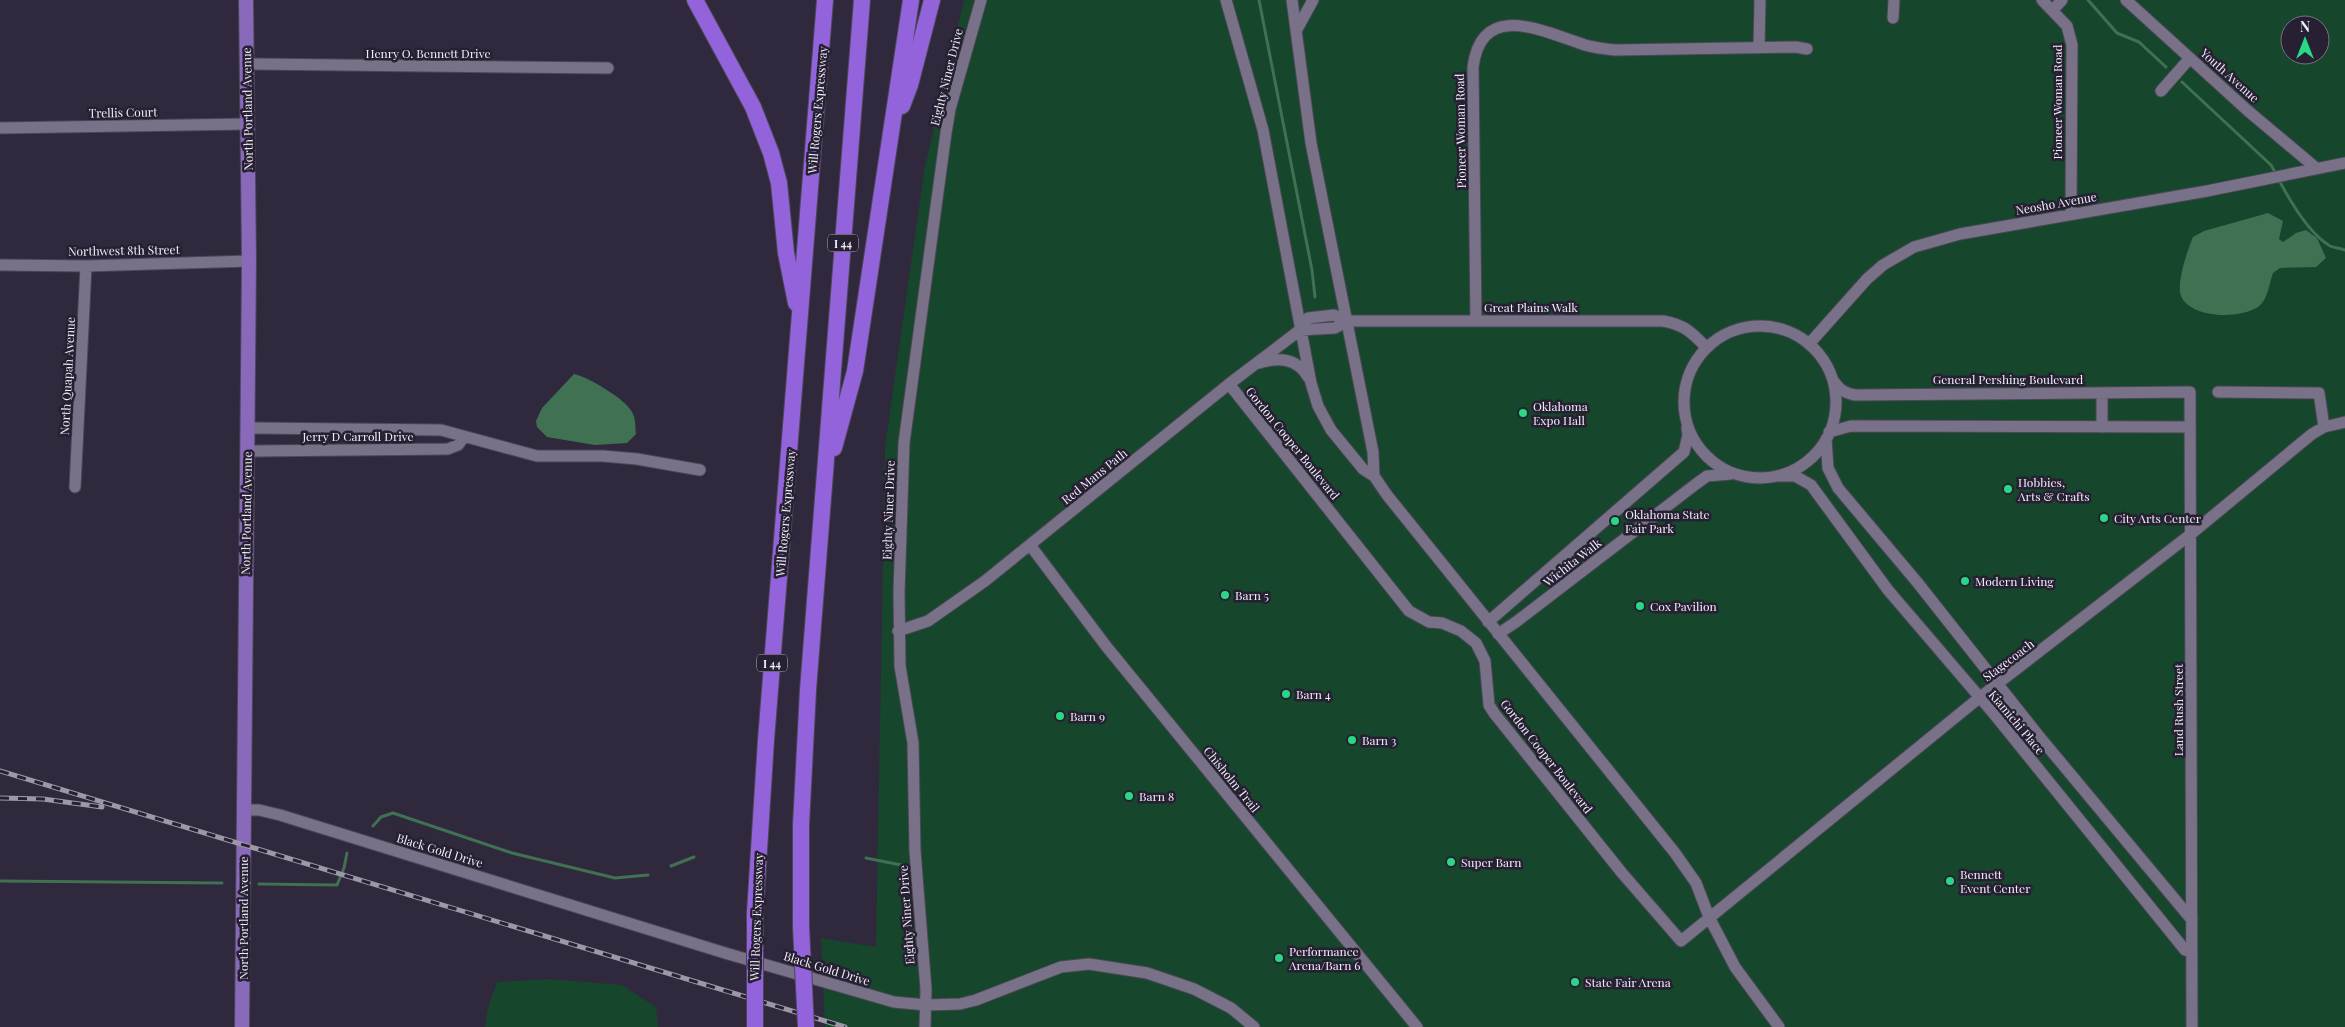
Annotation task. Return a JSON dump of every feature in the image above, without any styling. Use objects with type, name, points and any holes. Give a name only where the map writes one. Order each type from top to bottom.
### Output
[{"type":"highway","points":[[694,0],[753,108],[771,153],[779,183],[786,253],[800,322]]},
{"type":"highway","name":"Will Rogers Expressway","points":[[755,1027],[755,913],[766,740],[825,0]]},
{"type":"highway","name":"I 44","points":[[806,1027],[802,927],[801,825],[804,744],[862,0]]},
{"type":"highway","points":[[824,486],[855,371],[911,0]]},
{"type":"highway","points":[[890,139],[910,85],[932,0]]},
{"type":"main road","name":"North Portland Avenue","points":[[242,1027],[249,261],[246,0]]},
{"type":"street","name":"Eighty Niner Drive","points":[[926,1027],[915,851],[913,743],[903,691],[898,631],[903,463],[913,372],[950,109],[981,0]]},
{"type":"street","points":[[1226,0],[1262,130],[1300,330],[1311,383],[1318,406],[1332,430],[1363,469],[1374,476],[1387,495],[1674,854],[1696,884],[1709,917],[1734,967],[1779,1027]]},
{"type":"street","points":[[1292,0],[1311,143],[1373,452],[1374,476]]},
{"type":"street","points":[[1296,31],[1313,0]]},
{"type":"street","points":[[1759,48],[1760,0]]},
{"type":"street","points":[[1894,0],[1894,18]]},
{"type":"street","name":"Pioneer Woman Road","points":[[2042,0],[2067,26],[2072,45],[2071,214]]},
{"type":"street","points":[[2053,10],[2062,0]]},
{"type":"street","name":"Youth Avenue","points":[[2126,0],[2316,168]]},
{"type":"street","name":"Pioneer Woman Road","points":[[1476,321],[1473,67],[1476,49],[1488,31],[1502,24],[1524,24],[1602,49],[1807,48]]},
{"type":"street","points":[[2160,91],[2190,58]]},
{"type":"street","name":"Henry O. Bennett Drive","points":[[247,64],[608,68]]},
{"type":"street","name":"Trellis Court","points":[[0,128],[247,124]]},
{"type":"street","name":"Neosho Avenue","points":[[1810,344],[1875,271],[1902,252],[1940,239],[2071,214],[2169,198],[2345,163]]},
{"type":"street","name":"Northwest 8th Street","points":[[0,265],[86,266],[249,261]]},
{"type":"street","name":"North Quapah Avenue","points":[[75,487],[86,266]]},
{"type":"street","name":"Great Plains Walk","points":[[1300,330],[1335,328],[1347,321],[1663,321],[1678,324],[1688,329],[1706,347]]},
{"type":"street","points":[[1754,326],[1780,328],[1810,344],[1826,364],[1833,380],[1836,410],[1828,436],[1817,452],[1803,464],[1777,476],[1765,477],[1740,475],[1723,468],[1708,458],[1696,443],[1686,421],[1683,400],[1686,383],[1694,364],[1706,347],[1724,334],[1754,326]]},
{"type":"street","name":"Red Mans Path","points":[[898,631],[928,621],[985,581],[1229,384],[1300,330]]},
{"type":"street","points":[[1253,365],[1272,360],[1286,360],[1303,368],[1311,383]]},
{"type":"street","name":"General Pershing Boulevard","points":[[1833,380],[1838,388],[1845,393],[1855,394],[2190,392]]},
{"type":"street","name":"Gordon Cooper Boulevard","points":[[1229,384],[1409,611],[1429,622],[1442,623],[1461,631],[1476,643],[1485,660],[1489,705],[1494,713],[1622,873],[1681,942],[1709,917]]},
{"type":"street","name":"Land Rush Street","points":[[2190,392],[2192,1027]]},
{"type":"street","points":[[2218,392],[2319,393],[2324,427],[2345,422]]},
{"type":"street","points":[[2102,393],[2102,427]]},
{"type":"street","name":"Wichita Walk","points":[[1488,622],[1684,452],[1688,435],[1686,421]]},
{"type":"street","points":[[1828,436],[1851,426],[2190,427]]},
{"type":"street","name":"Stagecoach","points":[[1709,917],[1979,698],[1999,686],[2191,534],[2301,443],[2324,427]]},
{"type":"street","name":"Jerry D Carroll Drive","points":[[247,428],[446,431],[537,456],[628,458],[700,470]]},
{"type":"street","points":[[328,429],[328,450]]},
{"type":"street","points":[[392,430],[393,450]]},
{"type":"street","name":"Kiamichi Place","points":[[1828,436],[1828,468],[1838,488],[2192,920]]},
{"type":"street","name":"Jerry D Carroll Drive","points":[[247,451],[448,449],[458,445],[464,437]]},
{"type":"street","name":"Wichita Walk","points":[[1498,634],[1708,476],[1727,473],[1740,475]]},
{"type":"street","name":"Kiamichi Place","points":[[1777,476],[1795,476],[1811,485],[1888,590],[2185,950],[2192,952]]},
{"type":"street","name":"Chisholm Trail","points":[[1030,545],[1106,646],[1417,1027]]},
{"type":"street","name":"Black Gold Drive","points":[[243,810],[259,810],[280,815],[894,1002],[926,1005],[960,1004],[976,1000],[1061,967],[1089,964],[1147,973],[1194,989],[1232,1008],[1254,1027]]},
{"type":"shaded area","name":"Oklahoma State Fair Park","points":[[964,0],[2345,0],[2345,1027],[825,1027],[821,938],[876,947],[885,447],[925,166]]},
{"type":"shaded area","points":[[2268,213],[2283,221],[2279,239],[2283,242],[2296,233],[2306,230],[2317,238],[2326,258],[2316,267],[2280,268],[2273,273],[2264,300],[2258,307],[2250,311],[2240,314],[2216,315],[2205,313],[2186,304],[2181,296],[2180,283],[2183,266],[2193,237],[2204,231]]},
{"type":"shaded area","points":[[574,374],[607,390],[630,408],[635,419],[636,434],[627,443],[595,445],[547,437],[537,427],[536,421],[542,408]]},
{"type":"shaded area","points":[[550,979],[622,985],[656,1007],[658,1027],[485,1027],[488,1008],[497,982]]},
{"type":"waterway","points":[[1259,0],[1312,270],[1315,297]]},
{"type":"waterway","points":[[2088,0],[2117,33],[2139,42],[2166,67]]},
{"type":"waterway","points":[[2182,82],[2271,165],[2276,174]]},
{"type":"waterway","points":[[2279,180],[2294,207],[2314,233],[2330,246],[2345,250]]},
{"type":"waterway","points":[[373,826],[381,817],[393,813],[512,853],[615,878],[648,875]]},
{"type":"waterway","points":[[259,884],[337,885],[344,868],[347,853]]},
{"type":"waterway","points":[[671,866],[694,857]]},
{"type":"waterway","points":[[866,858],[906,866]]},
{"type":"waterway","points":[[0,881],[222,883]]},
{"type":"railway","points":[[0,771],[845,1027]]},
{"type":"railway","points":[[0,798],[43,799],[102,807]]},
{"type":"place","name":"Oklahoma Expo Hall","points":[[1523,413]]},
{"type":"place","name":"Hobbies, Arts & Crafts","points":[[2008,489]]},
{"type":"place","name":"City Arts Center","points":[[2104,518]]},
{"type":"place","name":"Oklahoma State Fair Park","points":[[1615,521]]},
{"type":"place","name":"Modern Living","points":[[1965,581]]},
{"type":"place","name":"Barn 5","points":[[1225,595]]},
{"type":"place","name":"Cox Pavilion","points":[[1640,606]]},
{"type":"place","name":"Barn 4","points":[[1286,694]]},
{"type":"place","name":"Barn 9","points":[[1060,716]]},
{"type":"place","name":"Barn 3","points":[[1352,740]]},
{"type":"place","name":"Barn 8","points":[[1129,796]]},
{"type":"place","name":"Super Barn","points":[[1451,862]]},
{"type":"place","name":"Bennett Event Center","points":[[1950,881]]},
{"type":"place","name":"Performance Arena/Barn 6","points":[[1279,958]]},
{"type":"place","name":"State Fair Arena","points":[[1575,982]]}]
